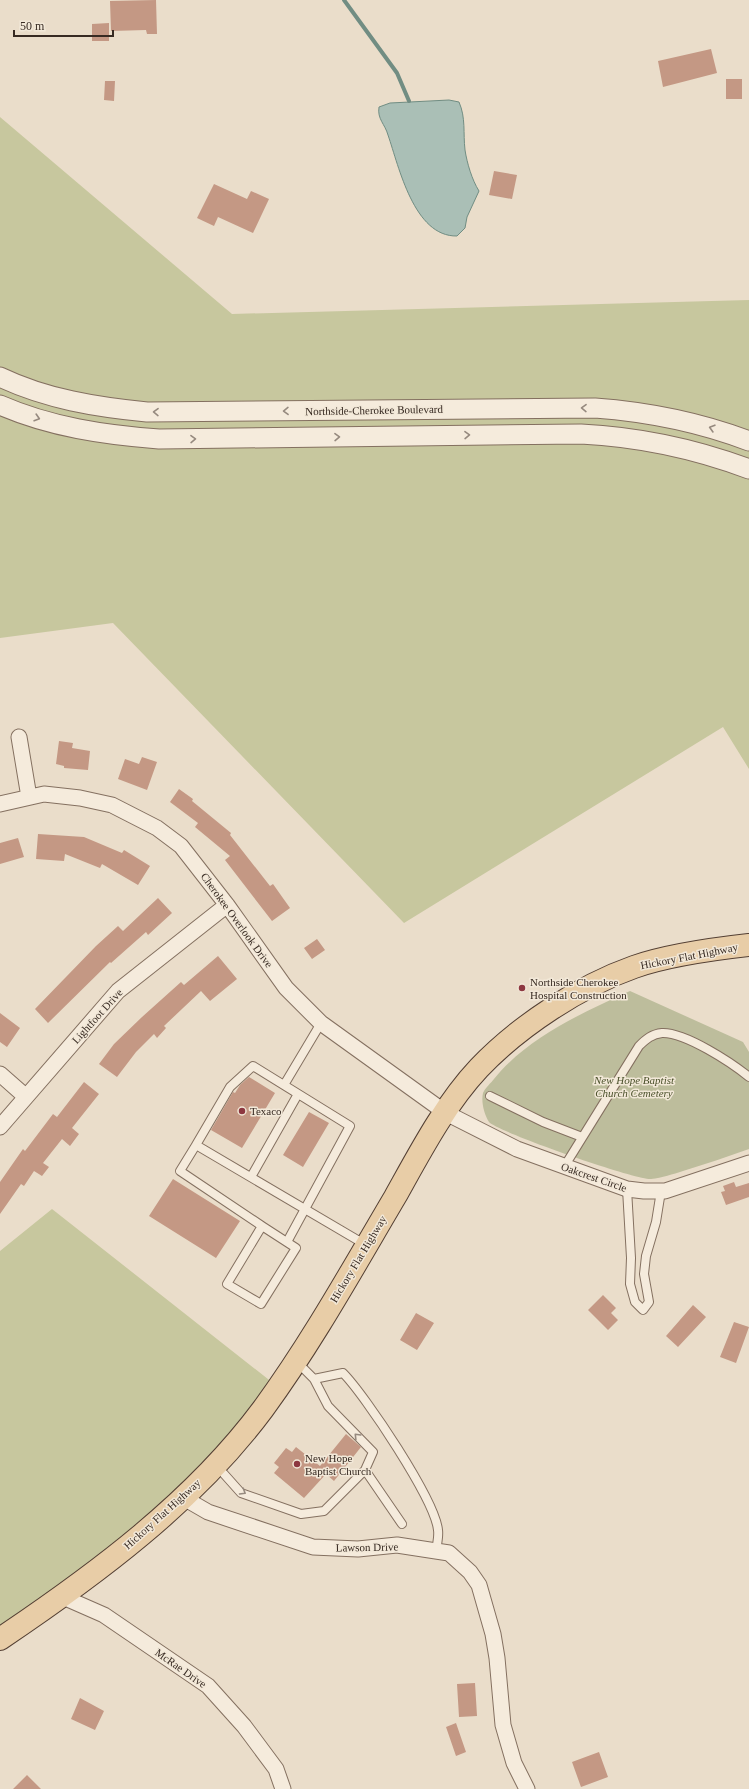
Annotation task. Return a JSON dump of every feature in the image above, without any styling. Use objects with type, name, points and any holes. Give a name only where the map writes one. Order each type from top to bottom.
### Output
[{"type":"main road","name":"Hickory Flat Highway","points":[[0,1639],[63,1597],[110,1562],[215,1465],[262,1411],[296,1361],[446,1113],[479,1068],[519,1032],[577,994],[634,967],[716,949],[749,945]]},
{"type":"street","name":"Northside-Cherokee Boulevard","points":[[0,377],[59,398],[90,405],[147,412],[595,408],[654,414],[716,428],[749,441]]},
{"type":"street","points":[[0,405],[39,420],[69,427],[99,433],[159,439],[581,434],[609,436],[666,443],[697,451],[749,469]]},
{"type":"street","points":[[19,737],[29,797]]},
{"type":"street","name":"Cherokee Overlook Drive","points":[[0,804],[44,794],[80,798],[112,805],[144,821],[181,846],[227,905],[286,988],[321,1023],[446,1113]]},
{"type":"street","name":"Lightfoot Drive","points":[[0,1127],[118,992],[227,905]]},
{"type":"street","points":[[0,1074],[26,1096]]},
{"type":"street","name":"Oakcrest Circle","points":[[446,1113],[517,1149],[627,1189],[665,1191],[749,1163]]},
{"type":"street","name":"Lawson Drive","points":[[182,1497],[208,1512],[313,1548],[358,1549],[397,1545],[449,1553],[470,1572],[479,1586],[493,1634],[503,1725],[514,1763],[527,1789]]},
{"type":"street","name":"McRae Drive","points":[[63,1597],[104,1615],[208,1686],[244,1726],[276,1769],[283,1789]]},
{"type":"lane","points":[[284,1085],[321,1023]]},
{"type":"lane","points":[[564,1167],[639,1046],[649,1036],[663,1033],[677,1036],[709,1050],[736,1066],[749,1077]]},
{"type":"lane","points":[[262,1226],[227,1284],[261,1304],[296,1248],[180,1171],[230,1087],[253,1066],[350,1126],[306,1210],[287,1242]]},
{"type":"lane","points":[[250,1177],[298,1094]]},
{"type":"lane","points":[[490,1096],[543,1122],[582,1137]]},
{"type":"lane","points":[[196,1145],[366,1246]]},
{"type":"lane","points":[[627,1189],[631,1258],[630,1284],[634,1302],[643,1310],[649,1302],[644,1274],[646,1256],[656,1222],[660,1191]]},
{"type":"lane","points":[[215,1465],[241,1493],[301,1514],[324,1511],[365,1470],[373,1452],[328,1406],[314,1379],[296,1361]]},
{"type":"lane","points":[[314,1379],[343,1373],[371,1408],[429,1506],[438,1529],[436,1551]]},
{"type":"lane","points":[[365,1470],[402,1524]]},
{"type":"green space","points":[[0,117],[232,314],[749,300],[749,769],[723,727],[404,923],[113,623],[0,638]]},
{"type":"green space","name":"New Hope Baptist Church Cemetery","points":[[630,991],[743,1042],[749,1052],[749,1149],[671,1175],[651,1179],[620,1172],[567,1155],[516,1135],[489,1122],[483,1108],[483,1093],[508,1064],[539,1038],[575,1017]]},
{"type":"green space","points":[[52,1209],[278,1387],[231,1462],[0,1627],[0,1251]]},
{"type":"shaded area","points":[[449,100],[459,102],[461,108],[464,144],[468,166],[479,191],[467,217],[465,228],[457,236],[442,233],[430,225],[419,213],[410,198],[403,181],[387,131],[379,115],[379,107],[390,103]]},
{"type":"building","points":[[156,0],[157,34],[147,34],[146,30],[111,31],[110,1]]},
{"type":"building","points":[[109,23],[109,41],[92,41],[92,24]]},
{"type":"building","points":[[711,49],[717,73],[663,87],[658,61]]},
{"type":"building","points":[[726,79],[742,79],[742,99],[726,99]]},
{"type":"building","points":[[105,81],[115,81],[114,101],[104,100]]},
{"type":"building","points":[[494,171],[517,175],[512,199],[489,195]]},
{"type":"building","points":[[214,184],[247,199],[251,191],[269,199],[253,233],[218,217],[214,226],[197,218]]},
{"type":"building","points":[[59,741],[73,743],[72,748],[90,751],[88,770],[64,768],[64,766],[56,764]]},
{"type":"building","points":[[142,757],[157,762],[147,790],[118,779],[125,759],[139,764]]},
{"type":"building","points":[[179,789],[193,799],[192,801],[231,833],[230,835],[270,886],[273,884],[290,908],[272,921],[225,860],[230,856],[195,827],[198,823],[170,802]]},
{"type":"building","points":[[38,834],[84,837],[122,853],[124,850],[150,866],[138,885],[102,864],[100,868],[65,854],[64,861],[36,859]]},
{"type":"building","points":[[18,838],[24,857],[0,864],[0,843]]},
{"type":"building","points":[[158,898],[172,913],[148,935],[146,932],[111,963],[110,962],[48,1023],[35,1009],[96,946],[118,926],[123,931]]},
{"type":"building","points":[[317,939],[325,950],[312,959],[304,948]]},
{"type":"building","points":[[218,956],[237,979],[210,1001],[201,991],[164,1026],[166,1028],[157,1038],[154,1034],[136,1052],[117,1077],[99,1064],[114,1044],[142,1017],[181,982],[184,985]]},
{"type":"building","points":[[0,1013],[20,1028],[7,1047],[0,1042]]},
{"type":"building","name":"Texaco","points":[[249,1077],[275,1093],[242,1148],[211,1130],[233,1092],[235,1093],[240,1085]]},
{"type":"building","points":[[84,1082],[99,1094],[72,1128],[79,1134],[70,1146],[62,1139],[43,1163],[49,1167],[42,1176],[34,1171],[24,1186],[21,1184],[0,1214],[0,1182],[23,1149],[25,1151],[53,1114],[57,1117]]},
{"type":"building","points":[[309,1112],[329,1123],[303,1167],[283,1155]]},
{"type":"building","points":[[173,1179],[240,1221],[216,1258],[149,1216]]},
{"type":"building","points":[[734,1182],[736,1187],[749,1183],[749,1197],[726,1205],[721,1192],[725,1191],[723,1186]]},
{"type":"building","points":[[603,1295],[616,1308],[611,1313],[618,1320],[608,1330],[588,1310]]},
{"type":"building","points":[[693,1305],[706,1317],[678,1347],[666,1336]]},
{"type":"building","points":[[416,1313],[434,1323],[417,1350],[400,1340]]},
{"type":"building","points":[[734,1322],[749,1327],[736,1363],[720,1357]]},
{"type":"building","name":"New Hope Baptist Church","points":[[346,1434],[361,1447],[334,1481],[326,1474],[304,1498],[274,1473],[279,1467],[274,1463],[286,1448],[292,1452],[296,1447],[320,1466]]},
{"type":"building","points":[[475,1683],[477,1716],[459,1717],[457,1684]]},
{"type":"building","points":[[80,1698],[104,1711],[95,1730],[71,1719]]},
{"type":"building","points":[[456,1723],[466,1752],[456,1756],[446,1727]]},
{"type":"building","points":[[599,1752],[608,1777],[581,1787],[572,1762]]},
{"type":"building","points":[[27,1775],[41,1789],[13,1789]]},
{"type":"waterway","points":[[344,0],[397,73],[409,101]]},
{"type":"place","name":"Northside Cherokee Hospital Construction","points":[[522,988]]},
{"type":"place","name":"Texaco","points":[[242,1111]]},
{"type":"place","name":"New Hope Baptist Church","points":[[297,1464]]}]
